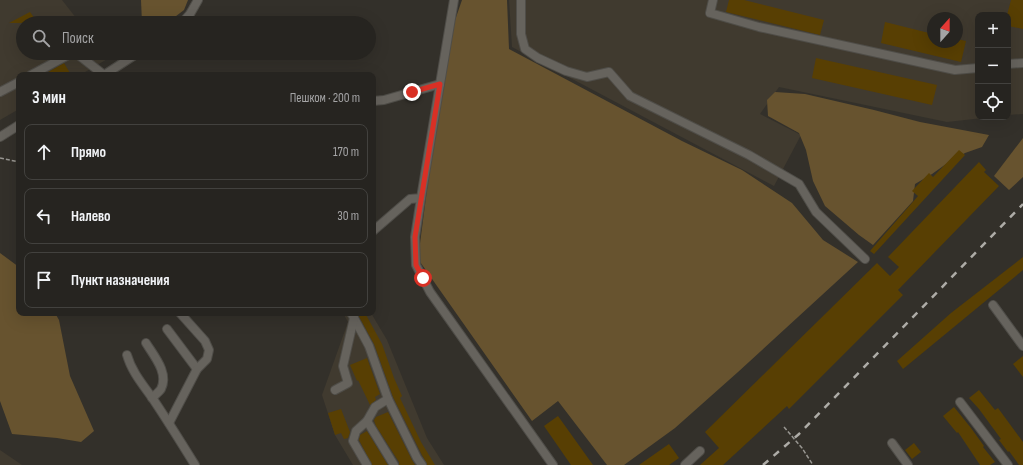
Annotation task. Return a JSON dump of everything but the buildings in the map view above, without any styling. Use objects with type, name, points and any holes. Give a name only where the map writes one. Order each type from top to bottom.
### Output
[{"type":"street","points":[[188,16],[198,0]]},
{"type":"street","points":[[454,0],[415,237],[416,265],[430,292],[553,465]]},
{"type":"street","points":[[521,0],[521,34],[525,49],[538,58],[566,71],[587,77],[609,72],[630,96],[749,155],[799,184],[816,212],[865,259]]},
{"type":"street","points":[[713,0],[710,13],[759,27],[956,70],[975,68]]},
{"type":"street","points":[[37,72],[59,60]]},
{"type":"street","points":[[85,60],[100,72]]},
{"type":"street","points":[[109,72],[127,60]]},
{"type":"street","points":[[1011,64],[1023,63]]},
{"type":"street","points":[[0,92],[16,84]]},
{"type":"street","points":[[376,101],[384,100],[440,84]]},
{"type":"street","points":[[0,137],[16,127]]},
{"type":"street","points":[[376,228],[410,199],[421,198]]},
{"type":"street","points":[[993,305],[1023,346]]},
{"type":"street","points":[[169,423],[197,369],[207,360],[209,350],[205,341],[183,316]]},
{"type":"street","points":[[335,390],[348,383],[343,366],[352,316]]},
{"type":"street","points":[[352,316],[370,346],[388,399],[422,465]]},
{"type":"street","points":[[167,329],[197,369]]},
{"type":"street","points":[[146,343],[162,370],[163,382],[160,390],[152,398]]},
{"type":"street","points":[[127,354],[130,364],[144,388],[196,465]]},
{"type":"street","points":[[367,465],[352,441],[356,431],[367,421],[375,407],[388,399]]},
{"type":"street","points":[[960,402],[1008,465]]},
{"type":"street","points":[[367,421],[394,465]]},
{"type":"street","points":[[892,443],[908,465]]},
{"type":"street","points":[[685,465],[700,451]]},
{"type":"path","points":[[0,158],[16,161]]},
{"type":"path","points":[[784,427],[802,448],[813,465]]},
{"type":"shaded area","points":[[0,0],[62,0],[75,16],[16,16],[16,60],[106,60],[85,72],[16,72],[16,111],[0,120]]},
{"type":"shaded area","points":[[141,0],[188,0],[184,10],[176,16],[142,16]]},
{"type":"shaded area","points":[[462,0],[507,0],[509,49],[682,141],[742,170],[792,203],[823,240],[858,262],[675,428],[624,465],[607,465],[558,401],[532,421],[418,259],[433,143],[453,26]]},
{"type":"shaded area","points":[[509,0],[1023,0],[1023,114],[1011,115],[1011,12],[975,12],[975,119],[947,122],[779,87],[760,114],[801,135],[774,186],[512,47]]},
{"type":"shaded area","points":[[775,92],[805,94],[920,122],[989,135],[982,147],[965,153],[915,184],[913,201],[873,245],[825,206],[813,181],[806,150],[799,133],[768,116],[767,100]]},
{"type":"shaded area","points":[[1023,138],[1023,177],[1009,190],[994,176]]},
{"type":"shaded area","points":[[0,253],[16,265],[16,316],[57,316],[59,320],[70,376],[94,431],[81,442],[57,438],[12,434],[0,401]]},
{"type":"shaded area","points":[[345,316],[373,316],[387,340],[427,438],[444,465],[353,465],[335,435],[322,395],[348,322]]},
{"type":"shaded area","points":[[0,450],[22,465],[0,465]]},
{"type":"railway","points":[[763,465],[799,434],[1023,204]]},
{"type":"route","points":[[412,92],[440,84],[415,237],[416,265],[423,278]]}]
